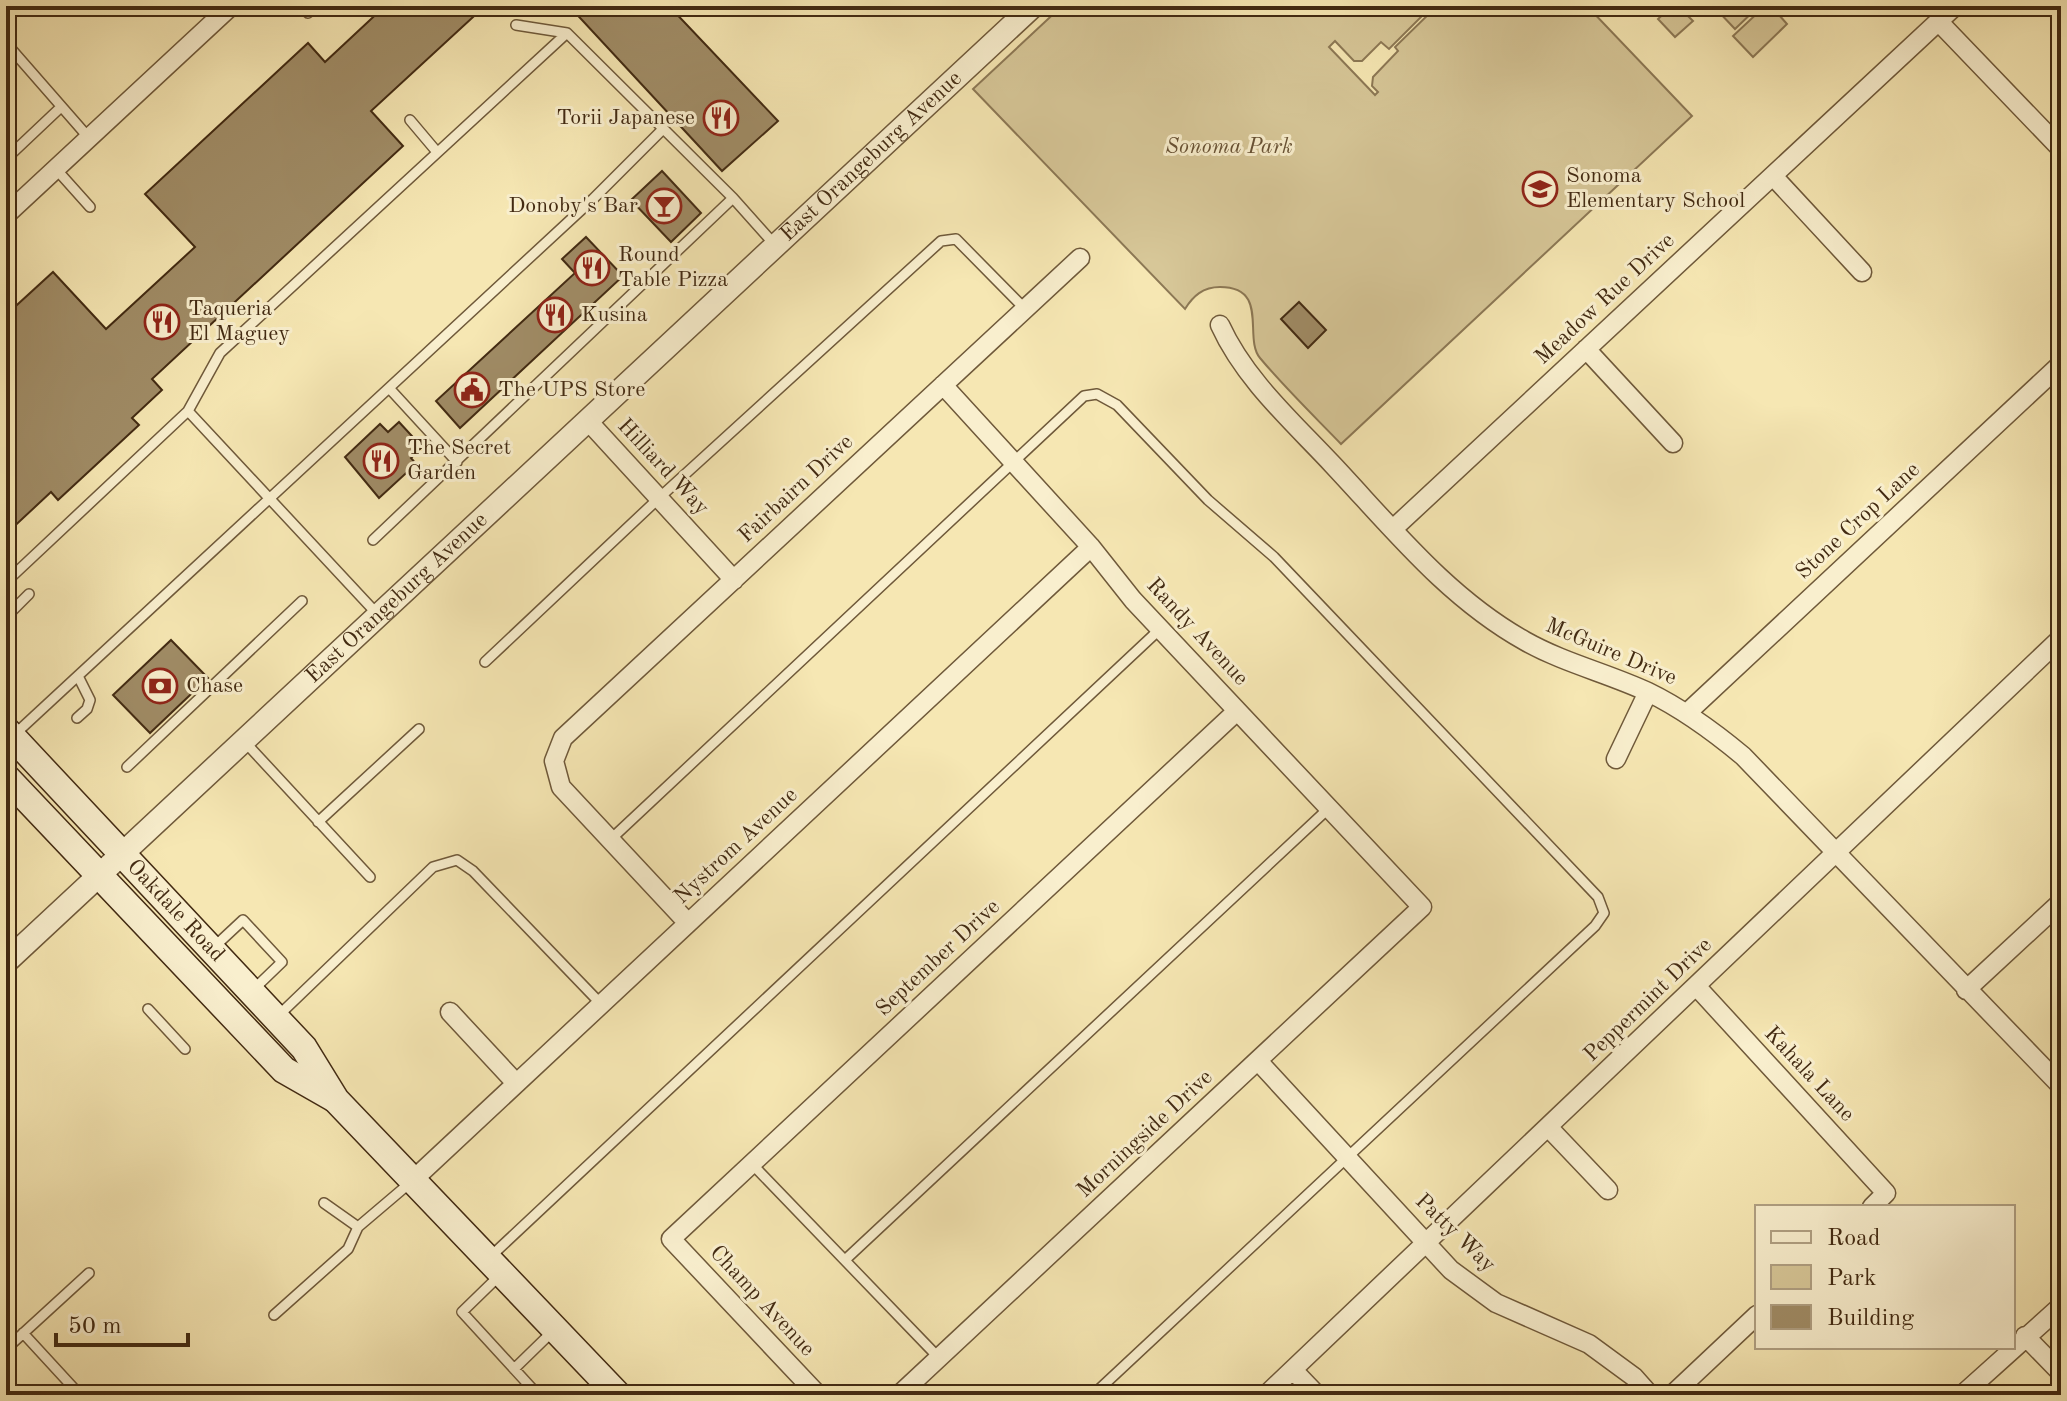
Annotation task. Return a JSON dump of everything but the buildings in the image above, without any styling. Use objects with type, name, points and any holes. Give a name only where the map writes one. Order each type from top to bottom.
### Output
[{"type":"main road","name":"Oakdale Road","points":[[9,733],[304,1048],[336,1100],[618,1395]]},
{"type":"main road","name":"Oakdale Road","points":[[6,777],[284,1070],[336,1100]]},
{"type":"street","points":[[6,215],[231,6]]},
{"type":"street","name":"East Orangeburg Avenue","points":[[6,962],[1033,6]]},
{"type":"street","name":"Meadow Rue Drive","points":[[1393,529],[1955,6]]},
{"type":"street","points":[[1938,21],[2061,149]]},
{"type":"street","points":[[1773,176],[1862,272]]},
{"type":"street","name":"Fairbairn Drive","points":[[610,840],[561,787],[554,761],[563,738],[1080,258]]},
{"type":"street","name":"McGuire Drive","points":[[1220,325],[1246,371],[1437,576],[1491,620],[1551,655],[1648,692],[1687,713],[1743,756],[2061,1086]]},
{"type":"street","points":[[1586,349],[1673,443]]},
{"type":"street","name":"Stone Crop Lane","points":[[1687,713],[2061,364]]},
{"type":"street","name":"Randy Avenue","points":[[943,385],[1091,547],[1160,629],[1422,907]]},
{"type":"street","name":"Hilliard Way","points":[[589,422],[734,580]]},
{"type":"street","name":"Nystrom Avenue","points":[[413,1180],[1091,547]]},
{"type":"street","name":"Peppermint Drive","points":[[1266,1395],[2061,638]]},
{"type":"street","points":[[1616,759],[1648,692]]},
{"type":"street","name":"September Drive","points":[[671,1239],[1237,711]]},
{"type":"street","points":[[610,840],[688,923]]},
{"type":"street","points":[[1966,990],[2061,902]]},
{"type":"street","name":"Morningside Drive","points":[[899,1395],[1422,907]]},
{"type":"street","name":"Kahala Lane","points":[[1697,987],[1886,1193],[1874,1205]]},
{"type":"street","points":[[450,1012],[516,1083]]},
{"type":"street","name":"Patty Way","points":[[1259,1062],[1427,1244],[1469,1285],[1522,1316],[1589,1344],[1634,1377],[1650,1395]]},
{"type":"street","points":[[1549,1128],[1608,1190]]},
{"type":"street","name":"Champ Avenue","points":[[671,1239],[818,1395]]},
{"type":"street","points":[[2015,1345],[2061,1306]]},
{"type":"street","points":[[1672,1395],[1755,1317]]},
{"type":"street","points":[[2025,1336],[2061,1373]]},
{"type":"street","points":[[1962,1395],[2011,1349]]},
{"type":"street","points":[[1293,1370],[1317,1395]]},
{"type":"lane","points":[[516,25],[567,33],[733,198],[775,245]]},
{"type":"lane","points":[[6,582],[188,411],[220,353],[567,33]]},
{"type":"lane","points":[[6,43],[89,138]]},
{"type":"lane","points":[[6,159],[61,107]]},
{"type":"lane","points":[[410,120],[437,152]]},
{"type":"lane","points":[[9,733],[78,676],[593,199],[663,129]]},
{"type":"lane","points":[[56,169],[90,207]]},
{"type":"lane","points":[[373,540],[733,198]]},
{"type":"lane","points":[[485,662],[659,498],[941,241],[956,239],[970,250],[1025,309]]},
{"type":"lane","points":[[389,388],[457,462]]},
{"type":"lane","points":[[610,840],[1084,396],[1097,394],[1117,405],[1208,500],[1274,557],[1598,897],[1604,913],[1595,926],[1093,1395]]},
{"type":"lane","points":[[188,411],[379,616]]},
{"type":"lane","points":[[6,617],[29,594]]},
{"type":"lane","points":[[127,767],[302,601]]},
{"type":"lane","points":[[538,1395],[462,1312],[496,1265],[1160,629]]},
{"type":"lane","points":[[77,718],[87,709],[90,700],[78,676]]},
{"type":"lane","points":[[318,822],[419,729]]},
{"type":"lane","points":[[244,741],[370,877]]},
{"type":"lane","points":[[845,1260],[1329,808]]},
{"type":"lane","points":[[275,1018],[433,867],[457,860],[473,871],[601,1004]]},
{"type":"lane","points":[[211,950],[243,920],[282,962],[251,993]]},
{"type":"lane","points":[[148,1009],[185,1049]]},
{"type":"lane","points":[[752,1164],[939,1358]]},
{"type":"lane","points":[[274,1315],[348,1249],[358,1227],[413,1180]]},
{"type":"lane","points":[[324,1203],[358,1227]]},
{"type":"lane","points":[[6,1349],[89,1273]]},
{"type":"lane","points":[[514,1369],[556,1329]]},
{"type":"lane","points":[[23,1333],[80,1395]]},
{"type":"green space","name":"Sonoma Park","points":[[1062,6],[1432,6],[1389,49],[1381,42],[1362,61],[1354,61],[1335,41],[1329,47],[1375,95],[1378,92],[1372,86],[1373,77],[1398,51],[1395,47],[1437,6],[1587,6],[1692,116],[1341,444],[1260,358],[1255,349],[1250,304],[1245,295],[1235,289],[1208,289],[1195,296],[1185,309],[973,89]]},
{"type":"green space","points":[[1672,6],[1678,6],[1693,21],[1675,37],[1658,19]]},
{"type":"green space","points":[[1719,6],[1759,6],[1735,29],[1716,9]]},
{"type":"green space","points":[[1765,6],[1771,6],[1787,24],[1753,57],[1733,36]]},
{"type":"place","name":"Torii Japanese","points":[[721,118]]},
{"type":"place","name":"Sonoma Elementary School","points":[[1540,189]]},
{"type":"place","name":"Donoby's Bar","points":[[664,206]]},
{"type":"place","name":"Round Table Pizza","points":[[592,268]]},
{"type":"place","name":"Kusina","points":[[555,315]]},
{"type":"place","name":"Taqueria El Maguey","points":[[162,322]]},
{"type":"place","name":"The UPS Store","points":[[472,390]]},
{"type":"place","name":"The Secret Garden","points":[[381,461]]},
{"type":"place","name":"Chase","points":[[160,686]]}]
